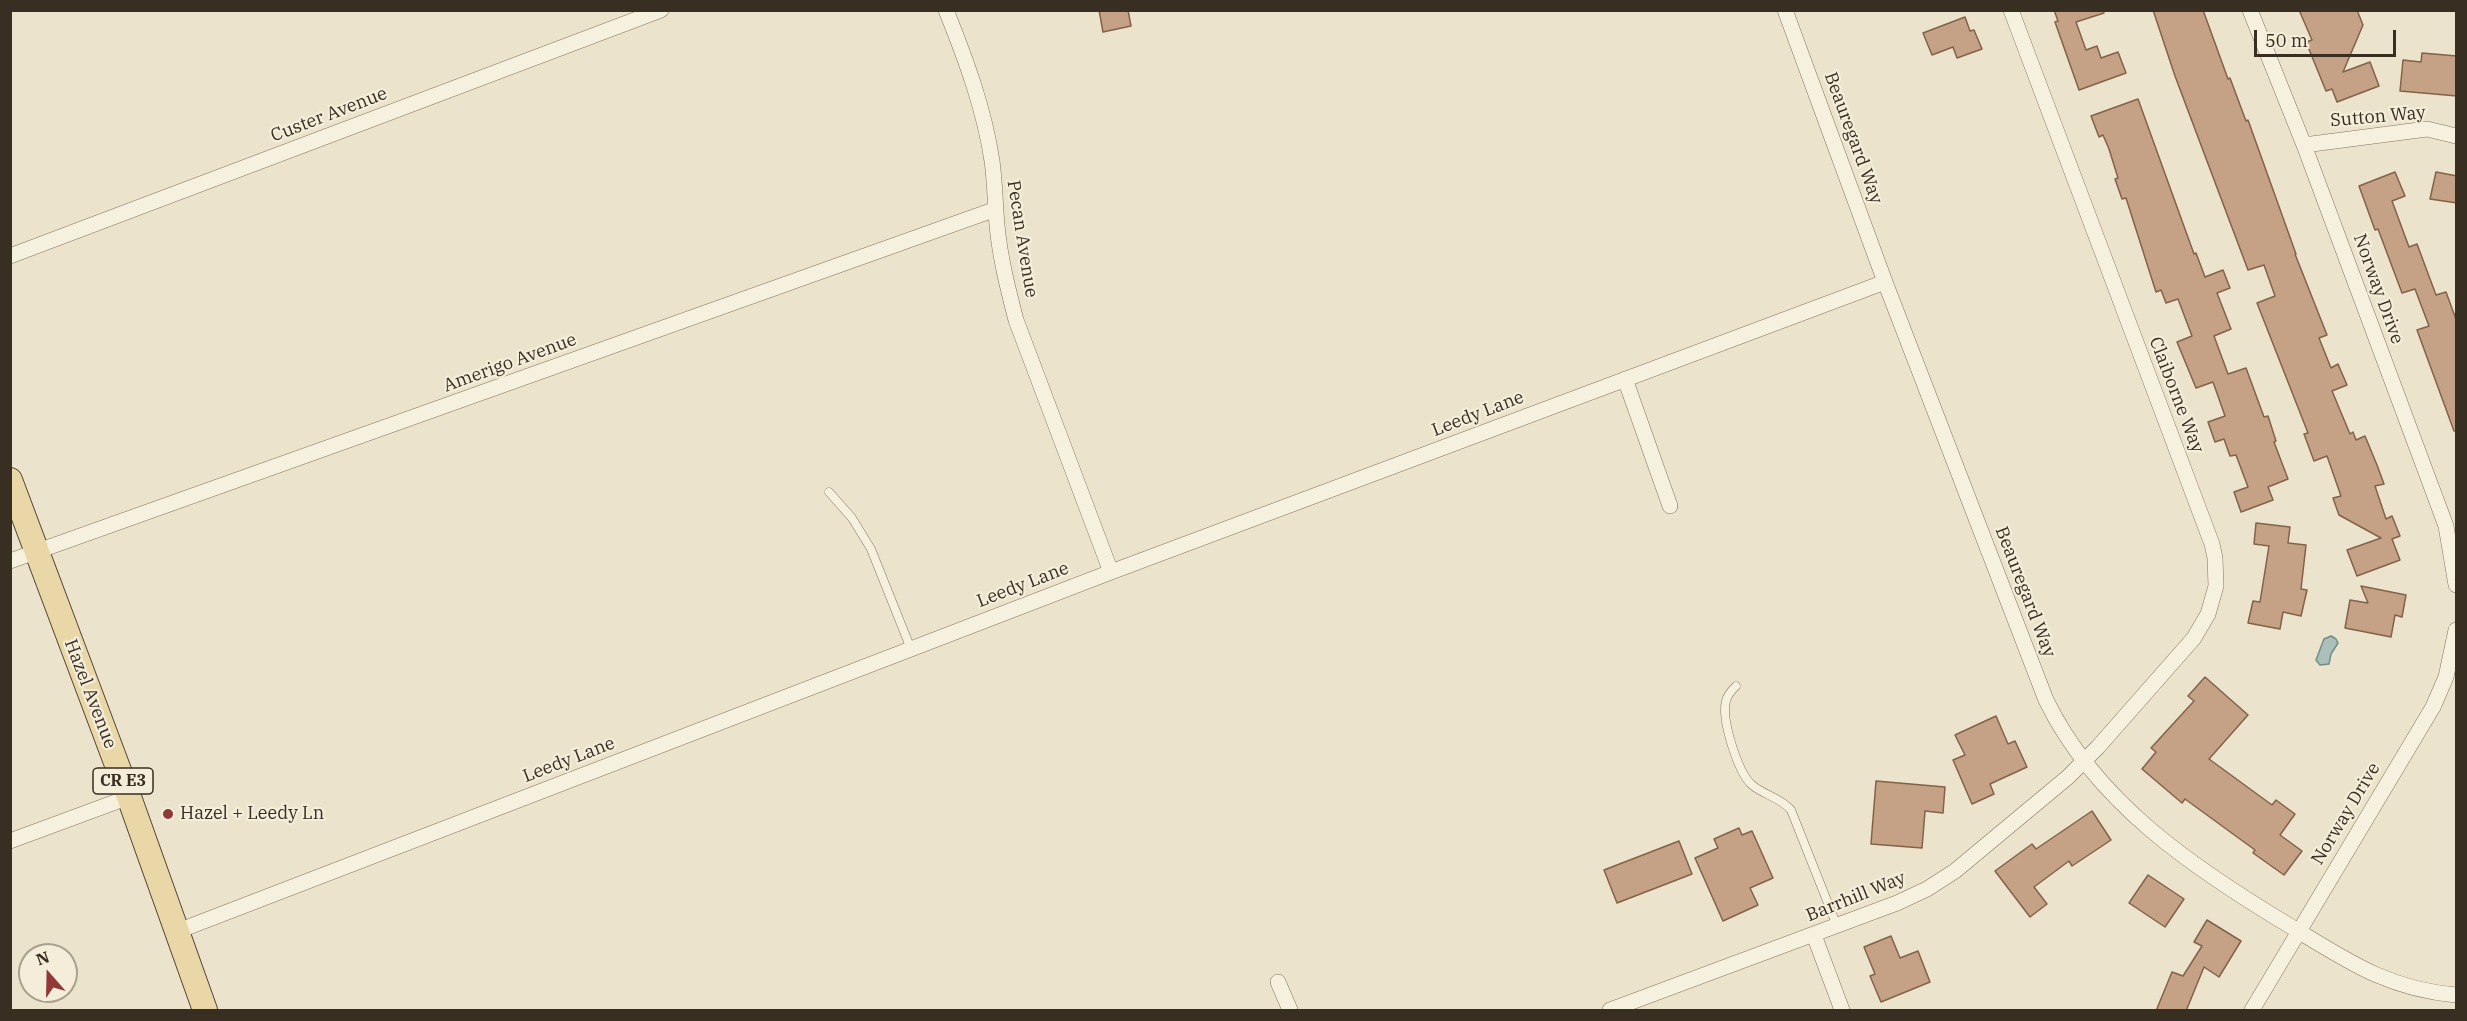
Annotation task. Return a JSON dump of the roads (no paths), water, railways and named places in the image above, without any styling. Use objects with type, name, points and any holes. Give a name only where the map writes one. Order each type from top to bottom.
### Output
[{"type":"main road","name":"Hazel Avenue","points":[[10,480],[129,797],[205,1011]]},
{"type":"street","name":"Custer Avenue","points":[[10,256],[661,10]]},
{"type":"street","name":"Pecan Avenue","points":[[946,10],[982,110],[992,160],[1005,280],[1016,320],[1111,572]]},
{"type":"street","name":"Beauregard Way","points":[[1785,10],[1885,282],[2057,724],[2083,762],[2141,822],[2183,857],[2232,892],[2358,968],[2386,981],[2432,993],[2457,995]]},
{"type":"street","name":"Claiborne Way","points":[[2011,10],[2215,558],[2216,586],[2202,627],[2083,762]]},
{"type":"street","name":"Norway Drive","points":[[2250,10],[2304,145],[2446,526],[2454,552],[2457,585]]},
{"type":"street","name":"Sutton Way","points":[[2304,145],[2427,129],[2457,136]]},
{"type":"street","name":"Amerigo Avenue","points":[[10,561],[996,209]]},
{"type":"street","name":"Leedy Lane","points":[[178,931],[1111,572],[1885,282]]},
{"type":"street","points":[[1625,379],[1670,506]]},
{"type":"street","name":"Norway Drive","points":[[2252,1011],[2433,707],[2446,677],[2457,630]]},
{"type":"street","name":"Barrhill Way","points":[[1610,1011],[1814,935],[1927,889],[1954,871],[2083,762]]},
{"type":"street","points":[[10,841],[129,797]]},
{"type":"street","points":[[1814,935],[1842,1011]]},
{"type":"street","points":[[1278,982],[1290,1011]]},
{"type":"lane","points":[[829,492],[852,518],[871,549],[911,649]]},
{"type":"lane","points":[[1736,686],[1726,700],[1724,715],[1740,765],[1751,784],[1785,803],[1791,810],[1837,926]]},
{"type":"water","points":[[2331,636],[2338,643],[2331,654],[2329,664],[2320,665],[2316,660],[2324,639]]},
{"type":"place","name":"Hazel + Leedy Ln","points":[[168,814]]}]
